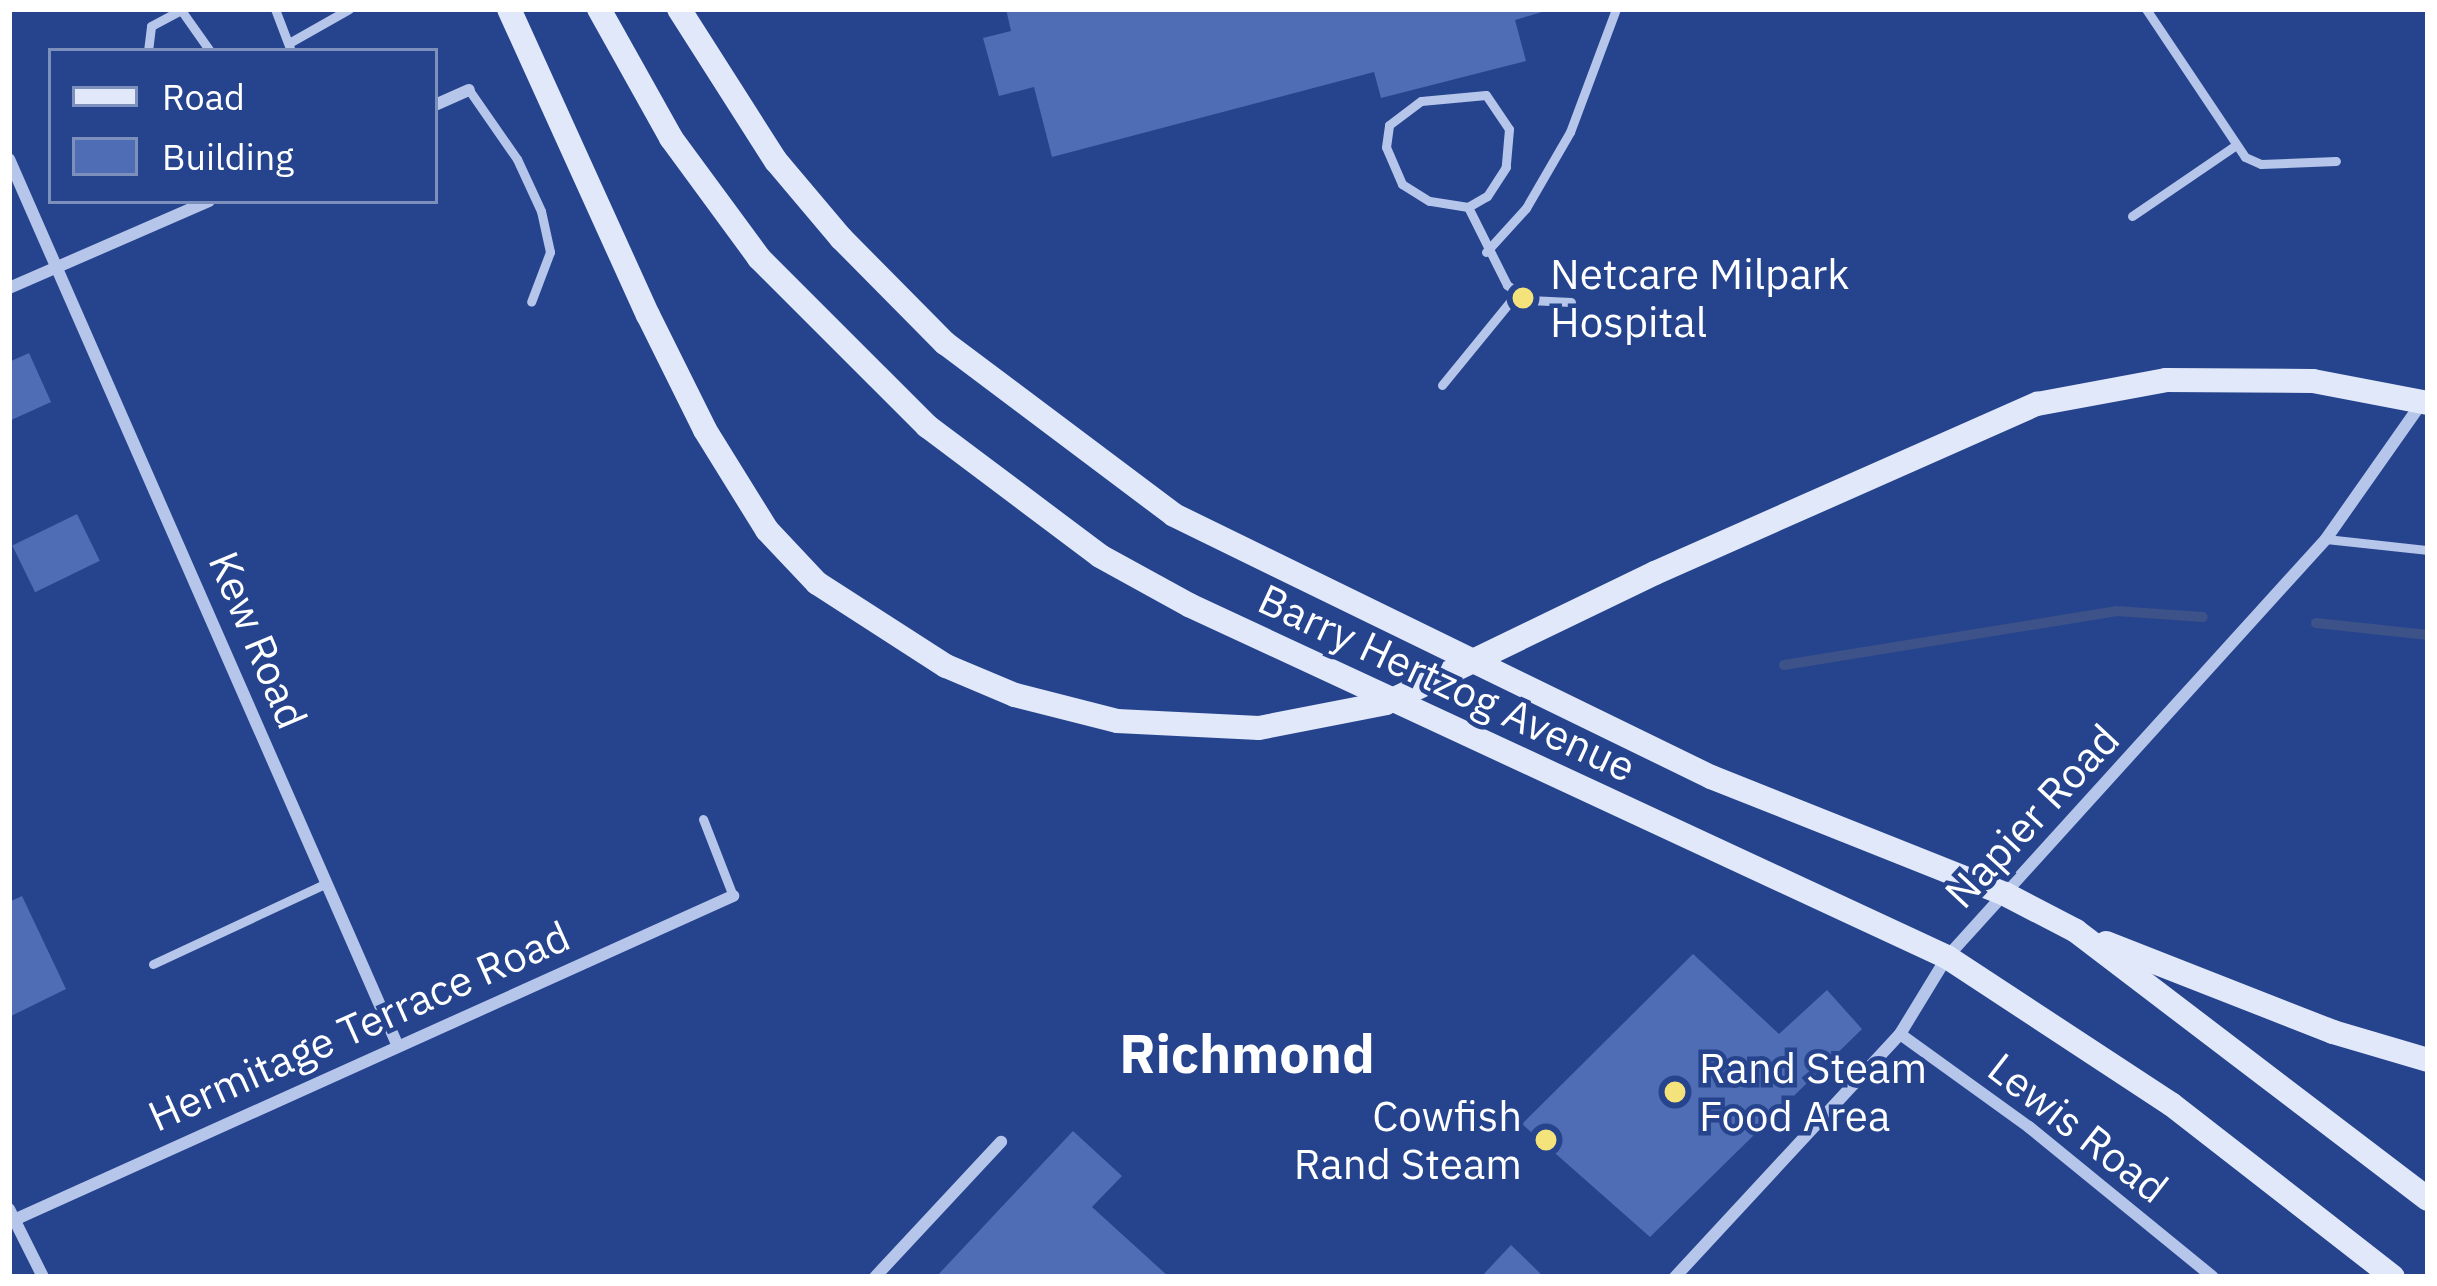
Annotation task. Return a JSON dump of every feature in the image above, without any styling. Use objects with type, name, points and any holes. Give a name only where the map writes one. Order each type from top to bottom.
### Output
[{"type":"main road","points":[[509,9],[657,334],[767,530],[817,584],[946,666],[1015,695],[1117,721],[1259,728],[1386,703],[1655,573],[2037,404],[2166,380],[2313,381],[2428,403]]},
{"type":"main road","name":"Barry Hertzog Avenue","points":[[598,9],[671,138],[759,258],[927,426],[1100,556],[1189,605],[1947,957],[2171,1103],[2393,1277]]},
{"type":"main road","name":"Barry Hertzog Avenue","points":[[679,9],[776,161],[841,238],[945,343],[1174,515],[1711,777],[2005,894],[2076,931],[2428,1199]]},
{"type":"main road","points":[[2076,931],[2333,1032],[2428,1060]]},
{"type":"street","points":[[438,104],[469,90]]},
{"type":"street","name":"Kew Road","points":[[9,159],[60,265],[396,1042]]},
{"type":"street","points":[[9,288],[202,204]]},
{"type":"street","name":"Napier Road","points":[[1675,1277],[1900,1034],[1947,957],[2326,539],[2428,392]]},
{"type":"street","name":"Hermitage Terrace Road","points":[[12,1214],[733,896]]},
{"type":"street","name":"Lewis Road","points":[[1900,1034],[2029,1127],[2213,1277]]},
{"type":"street","points":[[875,1277],[1001,1142]]},
{"type":"street","points":[[12,1214],[43,1277]]},
{"type":"lane","points":[[275,9],[290,47],[349,9]]},
{"type":"lane","points":[[1486,252],[1526,208],[1570,132],[1616,9]]},
{"type":"lane","points":[[2146,9],[2233,147],[2261,164],[2336,161]]},
{"type":"lane","points":[[148,48],[151,26],[181,10],[208,48]]},
{"type":"lane","points":[[469,90],[517,159],[541,211],[550,252],[531,302]]},
{"type":"lane","points":[[1486,94],[1498,104],[1509,129],[1506,167],[1468,207],[1429,201],[1391,168],[1389,124],[1404,109],[1458,95],[1486,94]]},
{"type":"lane","points":[[2132,216],[2233,147]]},
{"type":"lane","points":[[1468,207],[1486,252],[1517,292],[1571,302]]},
{"type":"lane","points":[[1442,385],[1517,292]]},
{"type":"lane","points":[[2326,539],[2428,550]]},
{"type":"lane","points":[[703,819],[733,896]]},
{"type":"lane","points":[[153,964],[327,883]]},
{"type":"building","points":[[1006,9],[1549,10],[1515,20],[1526,61],[1381,98],[1374,72],[1052,157],[1034,87],[999,96],[983,38],[1011,31]]},
{"type":"building","points":[[29,353],[51,402],[9,421],[9,362]]},
{"type":"building","points":[[77,514],[100,561],[35,592],[12,546]]},
{"type":"building","points":[[22,896],[66,989],[9,1017],[9,902]]},
{"type":"building","name":"Rand Steam Food Area","points":[[1693,954],[1779,1034],[1827,990],[1862,1029],[1650,1237],[1522,1124]]},
{"type":"building","points":[[1073,1131],[1122,1176],[1092,1207],[1169,1277],[936,1277]]},
{"type":"building","points":[[1511,1245],[1544,1277],[1481,1277]]},
{"type":"waterway","points":[[1784,665],[2116,611],[2203,617]]},
{"type":"waterway","points":[[2316,623],[2428,635]]},
{"type":"place","name":"Netcare Milpark Hospital","points":[[1523,298]]},
{"type":"place","name":"Rand Steam Food Area","points":[[1675,1092]]},
{"type":"place","name":"Cowfish Rand Steam","points":[[1546,1140]]},
{"type":"district","name":"Richmond","points":[[1247,1053]]}]
